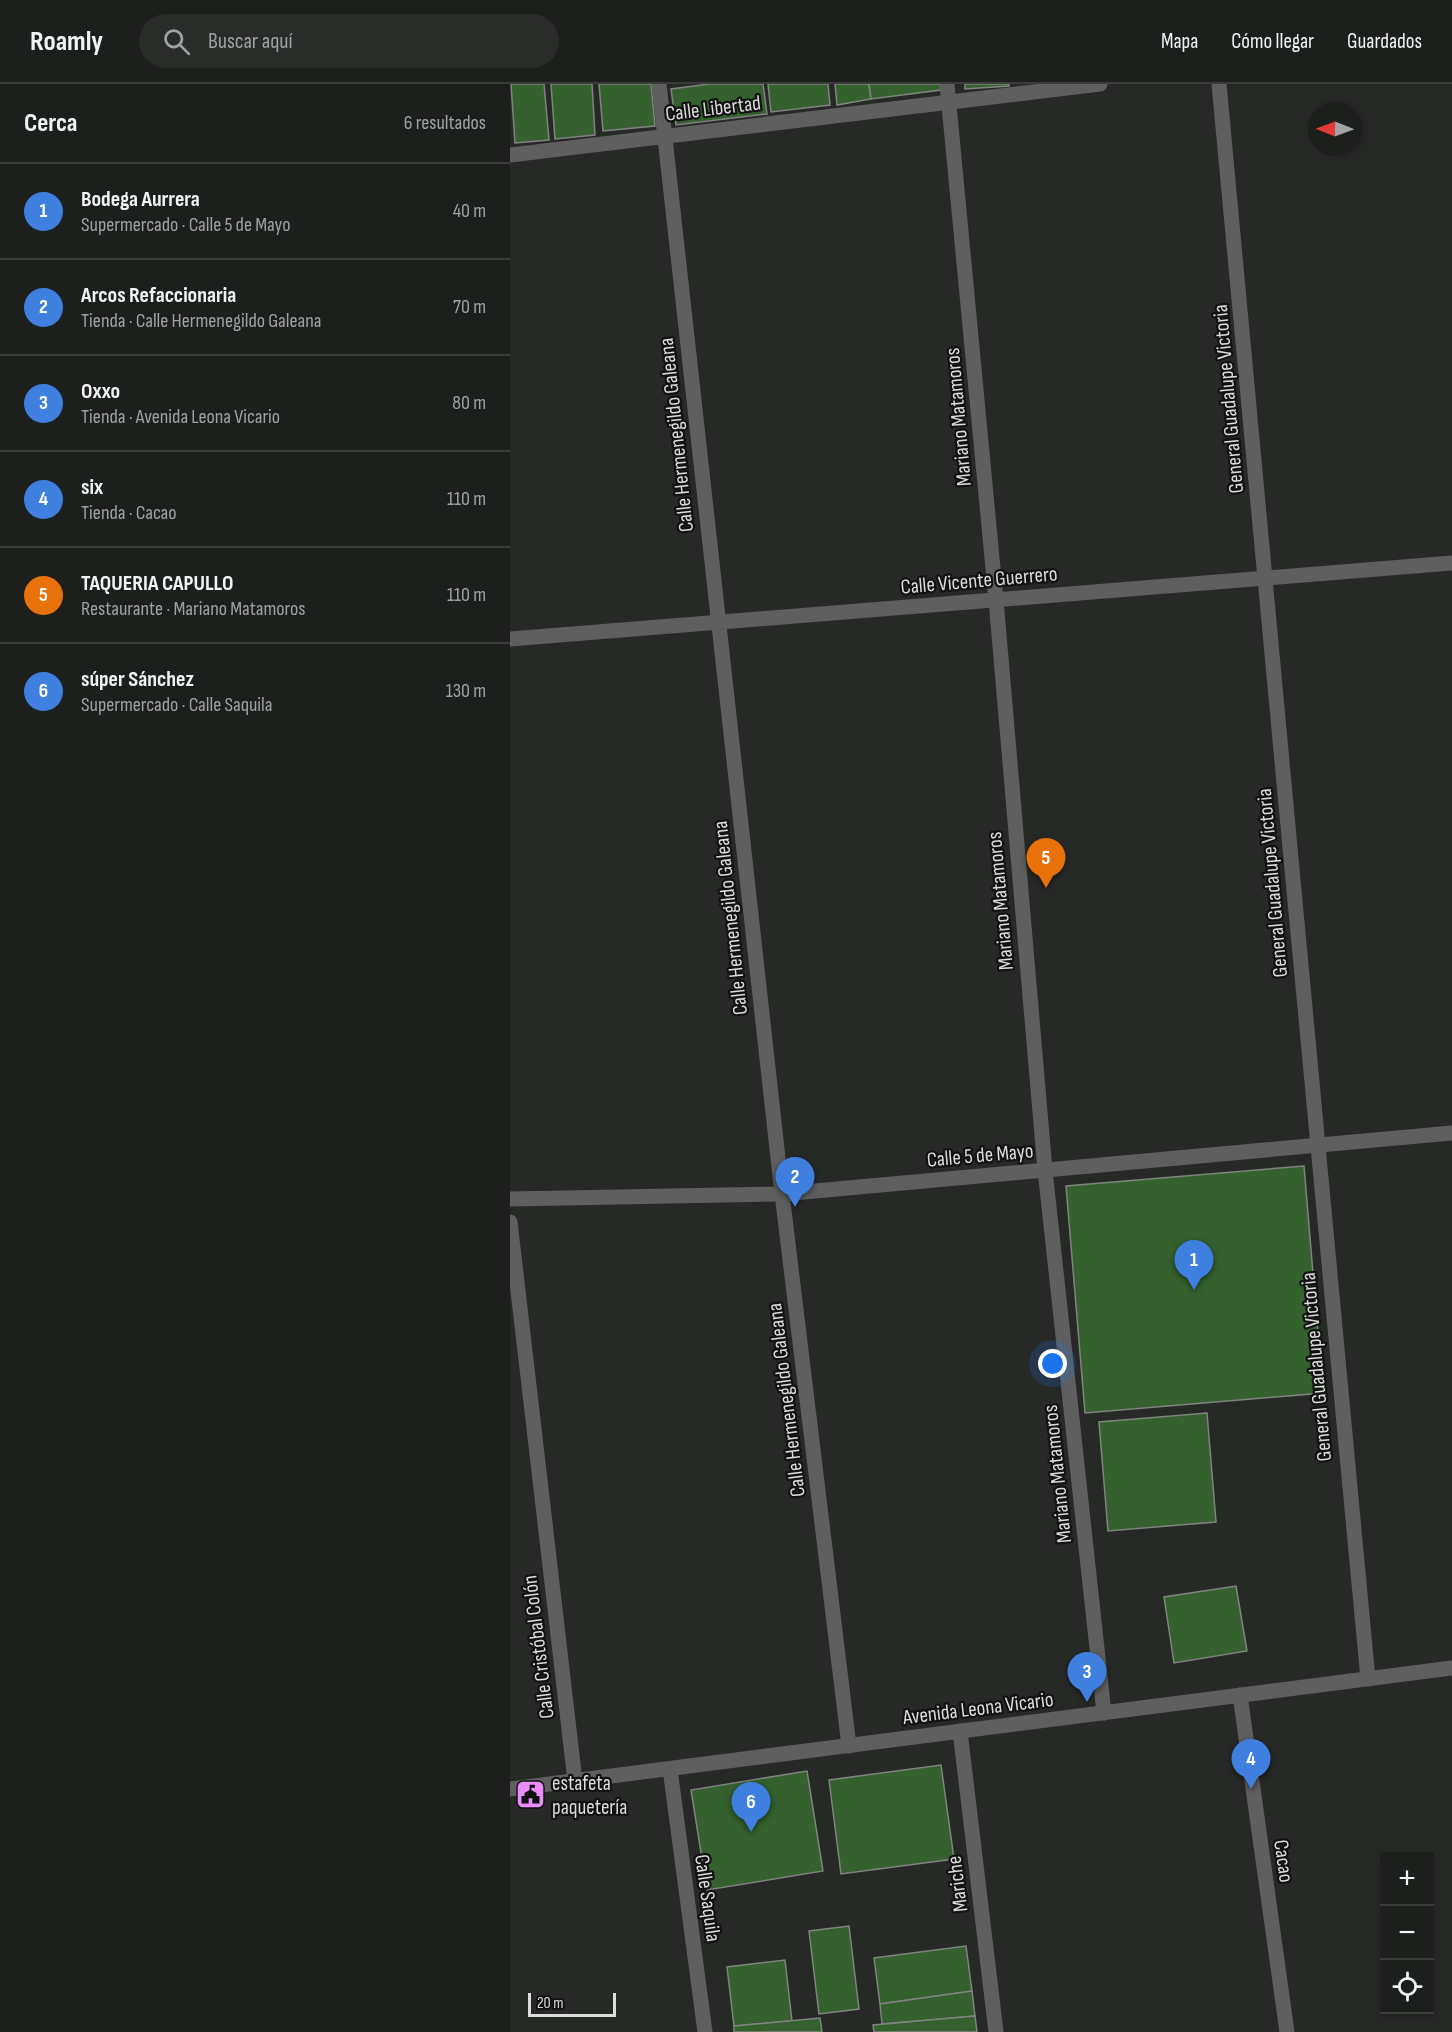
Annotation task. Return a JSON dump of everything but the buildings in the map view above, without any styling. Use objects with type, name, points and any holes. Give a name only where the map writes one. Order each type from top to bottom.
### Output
[{"type":"street","name":"Calle Hermenegildo Galeana","points":[[659,84],[782,1194],[849,1746]]},
{"type":"street","name":"Mariano Matamoros","points":[[947,84],[996,600],[1044,1170],[1104,1713]]},
{"type":"street","name":"Calle Libertad","points":[[510,155],[1100,84]]},
{"type":"street","name":"General Guadalupe Victoria","points":[[1219,84],[1266,578],[1316,1145],[1368,1679]]},
{"type":"street","name":"Calle Vicente Guerrero","points":[[510,639],[1452,562]]},
{"type":"street","name":"Calle 5 de Mayo","points":[[510,1199],[782,1194],[1452,1133]]},
{"type":"street","name":"Calle Cristóbal Colón","points":[[510,1222],[575,1781]]},
{"type":"street","name":"Avenida Leona Vicario","points":[[510,1790],[1452,1668]]},
{"type":"street","name":"Cacao","points":[[1240,1695],[1287,2032]]},
{"type":"street","name":"Mariche","points":[[960,1731],[996,2032]]},
{"type":"street","name":"Calle Saquila","points":[[670,1769],[705,2032]]},
{"type":"place","name":"TAQUERIA CAPULLO","points":[[1046,888]]},
{"type":"place","name":"Arcos Refaccionaria","points":[[795,1207]]},
{"type":"place","name":"Bodega Aurrera","points":[[1194,1290]]},
{"type":"place","name":"Oxxo","points":[[1087,1702]]},
{"type":"place","name":"six","points":[[1251,1789]]},
{"type":"place","name":"estafeta paquetería","points":[[531,1795]]},
{"type":"place","name":"súper Sánchez","points":[[751,1832]]}]
